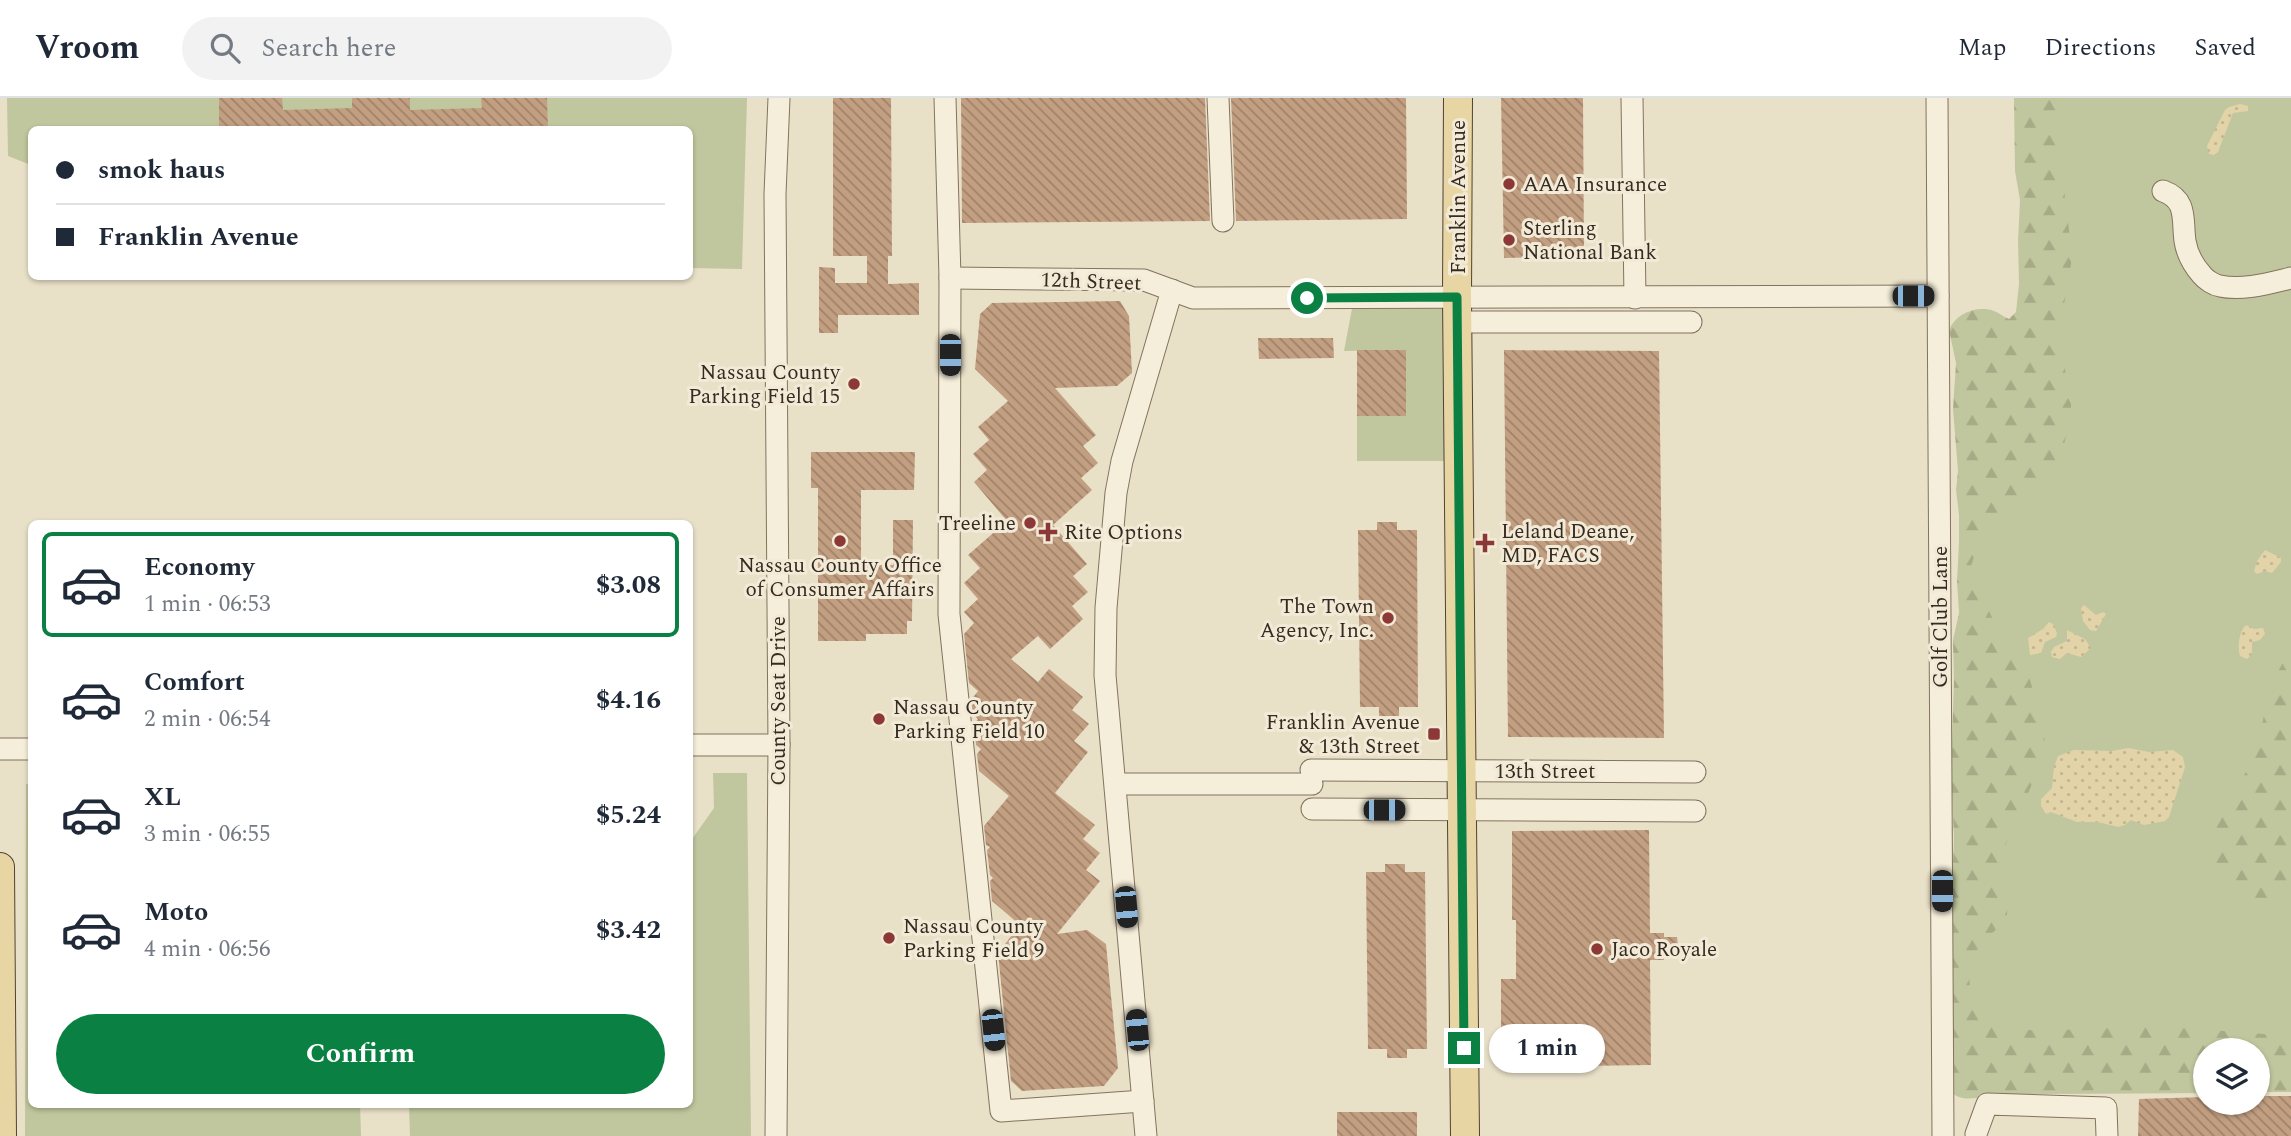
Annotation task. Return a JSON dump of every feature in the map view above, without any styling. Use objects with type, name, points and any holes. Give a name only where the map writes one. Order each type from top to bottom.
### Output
[{"type":"main road","name":"Franklin Avenue","points":[[1458,98],[1457,310],[1465,1136]]},
{"type":"main road","points":[[0,867],[2,1136]]},
{"type":"street","name":"County Seat Drive","points":[[776,1136],[779,745],[775,194],[779,98]]},
{"type":"street","points":[[945,98],[950,278],[949,614],[1001,1111],[1143,1101]]},
{"type":"street","points":[[1219,98],[1223,221]]},
{"type":"street","points":[[1632,98],[1634,298]]},
{"type":"street","name":"Golf Club Lane","points":[[1937,98],[1943,1133]]},
{"type":"street","points":[[2162,191],[2172,194],[2179,203],[2184,219],[2185,243],[2193,265],[2206,279],[2219,286],[2285,282]]},
{"type":"street","name":"12th Street","points":[[950,278],[1144,280],[1193,298],[1691,321]]},
{"type":"street","points":[[1146,1136],[1105,675],[1106,608],[1116,493],[1122,461],[1172,290]]},
{"type":"street","name":"12th Street","points":[[1457,310],[1634,298],[1938,296]]},
{"type":"street","points":[[693,745],[779,745]]},
{"type":"street","points":[[0,749],[28,749]]},
{"type":"street","name":"13th Street","points":[[1115,784],[1463,771],[1695,772]]},
{"type":"street","points":[[1312,809],[1695,811]]},
{"type":"street","points":[[1943,1133],[1977,1135],[1987,1104],[2106,1108],[2107,1136]]},
{"type":"green space","points":[[7,98],[747,98],[742,269],[693,268],[693,126],[28,126],[28,164],[8,156]]},
{"type":"green space","points":[[2014,98],[2059,98],[2065,199],[2072,253],[2069,285],[2055,336],[2064,362],[2064,390],[2071,404],[2071,415],[2063,449],[2053,470],[1993,530],[1984,533],[1966,582],[1986,604],[1997,629],[2020,660],[2030,680],[2044,728],[2045,745],[2039,768],[2001,855],[1999,870],[2008,903],[2007,915],[2001,925],[1980,944],[1969,967],[1970,993],[1975,1008],[1985,1020],[2007,1027],[2039,1031],[2153,1026],[2291,1036],[2291,1092],[2270,1092],[2270,1038],[2193,1038],[2193,1093],[1999,1094],[1961,1098],[1951,1092],[1949,953],[1954,838],[1951,771],[1953,640],[1959,613],[1957,582],[1960,522],[1953,409],[1956,363],[1949,330],[1962,315],[1974,310],[1987,309],[2009,319],[2016,312],[2020,200],[2015,171]]},
{"type":"green space","points":[[2025,98],[2291,98],[2291,1092],[2270,1092],[2270,1038],[2193,1038],[2193,1093],[1959,1094],[1959,329],[2021,331]]},
{"type":"green space","points":[[1457,297],[1459,461],[1357,461],[1357,416],[1406,415],[1403,350],[1344,351],[1354,298]]},
{"type":"green space","points":[[2291,646],[2291,899],[2237,902],[2222,887],[2214,871],[2214,835],[2222,811],[2257,754],[2268,692]]},
{"type":"green space","points":[[713,773],[747,773],[751,1136],[410,1136],[409,1108],[693,1108],[693,838],[714,808]]},
{"type":"green space","points":[[28,784],[28,1108],[360,1108],[361,1136],[25,1136]]},
{"type":"sand","points":[[2240,104],[2248,106],[2248,111],[2233,113],[2218,152],[2209,154],[2207,146],[2225,110]]},
{"type":"sand","points":[[2265,550],[2281,558],[2281,562],[2272,573],[2265,571],[2257,574],[2254,571],[2257,561]]},
{"type":"sand","points":[[2084,605],[2096,615],[2103,612],[2106,614],[2096,631],[2090,630],[2083,621],[2081,608]]},
{"type":"sand","points":[[2049,622],[2053,624],[2056,637],[2045,642],[2041,653],[2030,655],[2028,638]]},
{"type":"sand","points":[[2246,625],[2254,629],[2263,628],[2265,634],[2260,640],[2252,642],[2252,654],[2247,659],[2240,656],[2239,648],[2240,635]]},
{"type":"sand","points":[[2067,630],[2085,639],[2091,648],[2081,657],[2067,653],[2060,659],[2052,657],[2054,647],[2067,641]]},
{"type":"sand","points":[[2128,748],[2149,752],[2173,750],[2183,757],[2185,767],[2169,817],[2165,821],[2144,825],[2131,820],[2118,827],[2098,822],[2077,822],[2051,812],[2046,814],[2041,806],[2041,799],[2052,788],[2058,756],[2074,750],[2112,751]]},
{"type":"building","points":[[219,98],[282,98],[283,110],[352,108],[352,98],[410,98],[410,110],[482,108],[481,98],[547,98],[548,126],[219,126]]},
{"type":"building","points":[[833,98],[891,98],[892,256],[888,256],[888,284],[919,283],[919,315],[838,315],[838,333],[819,333],[819,267],[835,268],[835,283],[867,283],[867,256],[833,256]]},
{"type":"building","points":[[961,98],[1205,98],[1210,221],[962,223]]},
{"type":"building","points":[[1231,98],[1406,98],[1407,219],[1236,221]]},
{"type":"building","points":[[1501,98],[1583,98],[1584,256],[1504,258]]},
{"type":"building","points":[[1120,301],[1129,316],[1132,373],[1117,386],[1055,388],[1096,435],[1083,446],[1098,463],[1081,478],[1092,490],[1053,525],[1087,564],[1073,576],[1088,592],[1072,606],[1083,619],[1050,649],[1038,636],[1011,659],[1038,682],[1049,669],[1083,697],[1072,710],[1089,724],[1074,741],[1088,752],[1055,793],[1095,825],[1083,839],[1100,853],[1086,870],[1100,881],[1057,934],[1087,930],[1106,944],[1118,1068],[1104,1086],[1022,1091],[1011,1081],[998,953],[1020,925],[992,901],[990,881],[993,878],[990,875],[987,850],[990,847],[986,845],[984,826],[1009,796],[979,771],[977,754],[981,749],[976,745],[974,724],[978,719],[973,714],[971,700],[978,691],[969,683],[964,634],[974,623],[964,612],[978,599],[964,583],[980,568],[968,555],[1007,521],[974,482],[987,470],[973,454],[989,440],[978,427],[1008,401],[975,369],[980,314],[992,303]]},
{"type":"building","points":[[1258,338],[1333,338],[1334,358],[1259,359]]},
{"type":"building","points":[[1357,350],[1406,350],[1406,416],[1357,416]]},
{"type":"building","points":[[1504,350],[1659,351],[1664,738],[1508,737]]},
{"type":"building","name":"Nassau County Office of Consumer Affairs","points":[[811,452],[915,452],[914,490],[861,490],[861,565],[893,565],[893,520],[913,520],[912,621],[907,621],[907,634],[866,634],[866,641],[818,641],[818,488],[811,488]]},
{"type":"building","name":"The Town Agency, Inc.","points":[[1377,522],[1397,522],[1397,530],[1417,530],[1418,707],[1399,707],[1399,716],[1379,716],[1379,707],[1360,707],[1358,530],[1377,530]]},
{"type":"building","name":"Jaco Royale","points":[[1649,830],[1650,933],[1677,937],[1678,946],[1677,956],[1650,960],[1651,1065],[1501,1067],[1501,979],[1516,979],[1516,920],[1512,920],[1512,831]]},
{"type":"building","points":[[1385,864],[1405,864],[1405,872],[1425,872],[1427,1049],[1407,1049],[1407,1058],[1387,1058],[1387,1049],[1368,1049],[1366,872],[1385,872]]},
{"type":"building","points":[[2270,1096],[2291,1096],[2291,1136],[2138,1136],[2139,1099],[2193,1097],[2193,1115],[2270,1115]]},
{"type":"building","points":[[1337,1112],[1417,1112],[1417,1136],[1337,1136]]},
{"type":"place","name":"AAA Insurance","points":[[1509,184]]},
{"type":"place","name":"Sterling National Bank","points":[[1509,240]]},
{"type":"place","name":"Nassau County Parking Field 15","points":[[854,384]]},
{"type":"place","name":"Treeline","points":[[1030,523]]},
{"type":"place","name":"Rite Options","points":[[1048,532]]},
{"type":"place","name":"Nassau County Office of Consumer Affairs","points":[[840,541]]},
{"type":"place","name":"Leland Deane, MD, FACS","points":[[1485,543]]},
{"type":"place","name":"The Town Agency, Inc.","points":[[1388,618]]},
{"type":"place","name":"Nassau County Parking Field 10","points":[[879,719]]},
{"type":"place","name":"Franklin Avenue & 13th Street","points":[[1434,734]]},
{"type":"place","name":"Nassau County Parking Field 9","points":[[889,938]]},
{"type":"place","name":"Jaco Royale","points":[[1597,949]]},
{"type":"route","points":[[1307,298],[1457,297],[1464,1048]]}]
